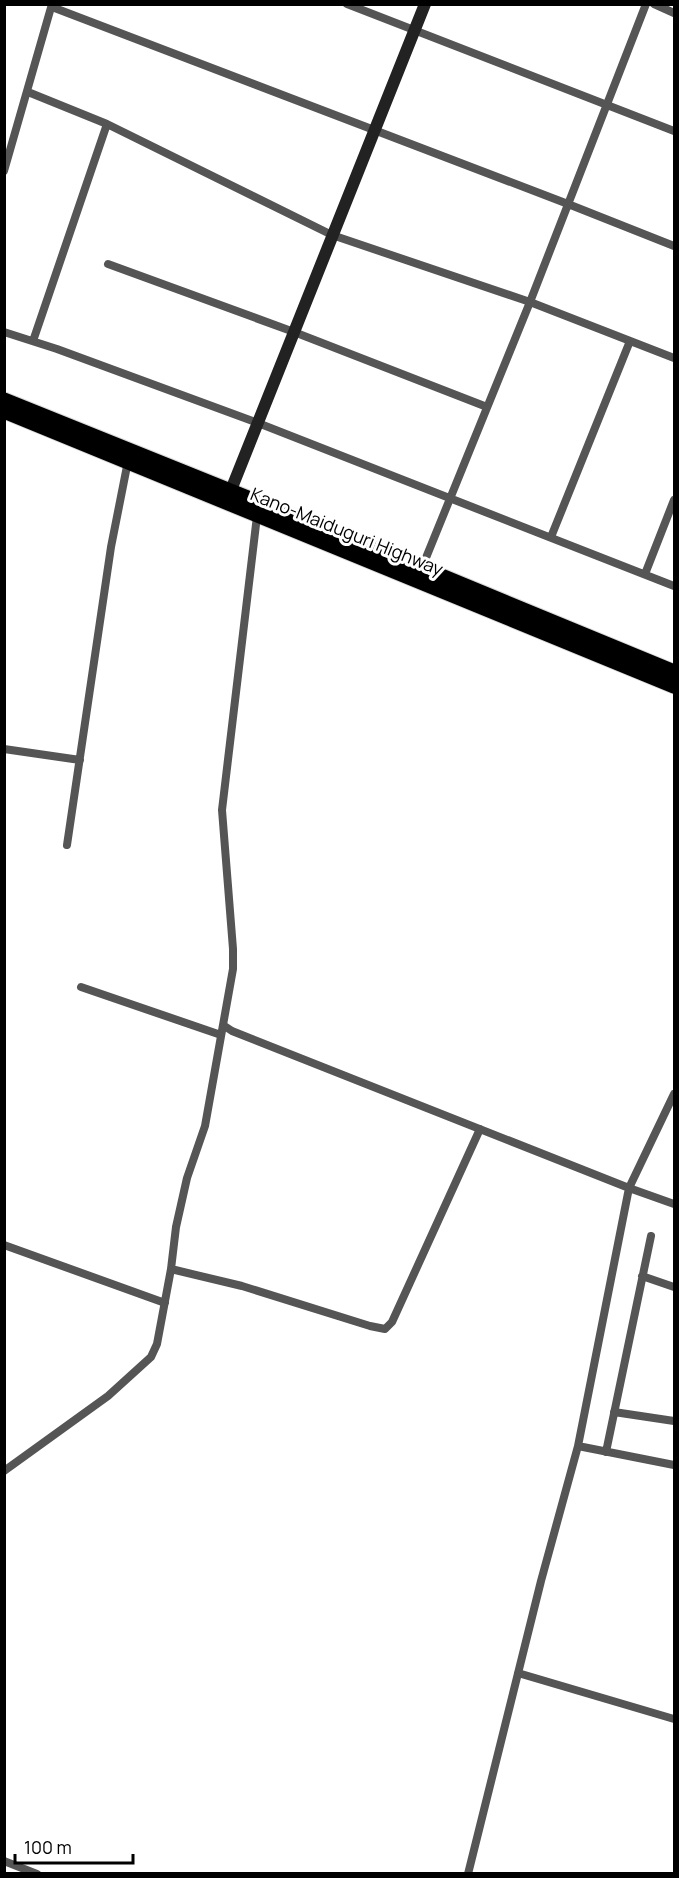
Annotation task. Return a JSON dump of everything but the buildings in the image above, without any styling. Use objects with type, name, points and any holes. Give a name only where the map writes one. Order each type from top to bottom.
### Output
[{"type":"highway","name":"Kano-Maiduguri Highway","points":[[4,400],[258,516],[419,574],[675,672]]},
{"type":"highway","name":"Kano-Maiduguri Highway","points":[[4,411],[231,490],[675,686]]},
{"type":"street","points":[[347,4],[675,131]]},
{"type":"street","points":[[231,490],[425,4]]},
{"type":"street","points":[[419,574],[530,302],[646,4]]},
{"type":"street","points":[[654,4],[675,13]]},
{"type":"street","points":[[4,171],[52,6],[675,246]]},
{"type":"street","points":[[28,92],[107,124],[332,235],[530,302],[675,358]]},
{"type":"street","points":[[33,341],[107,124]]},
{"type":"street","points":[[108,264],[294,332],[487,407]]},
{"type":"street","points":[[4,332],[258,423],[450,500],[675,586]]},
{"type":"street","points":[[551,537],[630,341]]},
{"type":"street","points":[[67,845],[111,547],[129,456]]},
{"type":"street","points":[[645,574],[675,500]]},
{"type":"street","points":[[4,1471],[108,1396],[152,1357],[157,1344],[176,1227],[187,1178],[206,1126],[233,969],[222,810],[258,516]]},
{"type":"street","points":[[4,749],[80,760]]},
{"type":"street","points":[[81,987],[221,1035]]},
{"type":"street","points":[[223,1024],[232,1031],[480,1130],[675,1204]]},
{"type":"street","points":[[468,1874],[541,1581],[578,1446],[629,1188],[675,1094]]},
{"type":"street","points":[[171,1269],[242,1286],[385,1329],[392,1322],[480,1130]]},
{"type":"street","points":[[606,1452],[651,1236]]},
{"type":"street","points":[[4,1245],[165,1303]]},
{"type":"street","points":[[642,1276],[675,1287]]},
{"type":"street","points":[[614,1412],[675,1421]]},
{"type":"street","points":[[578,1446],[675,1465]]},
{"type":"street","points":[[518,1673],[675,1719]]},
{"type":"street","points":[[4,1861],[18,1870],[32,1872]]}]
